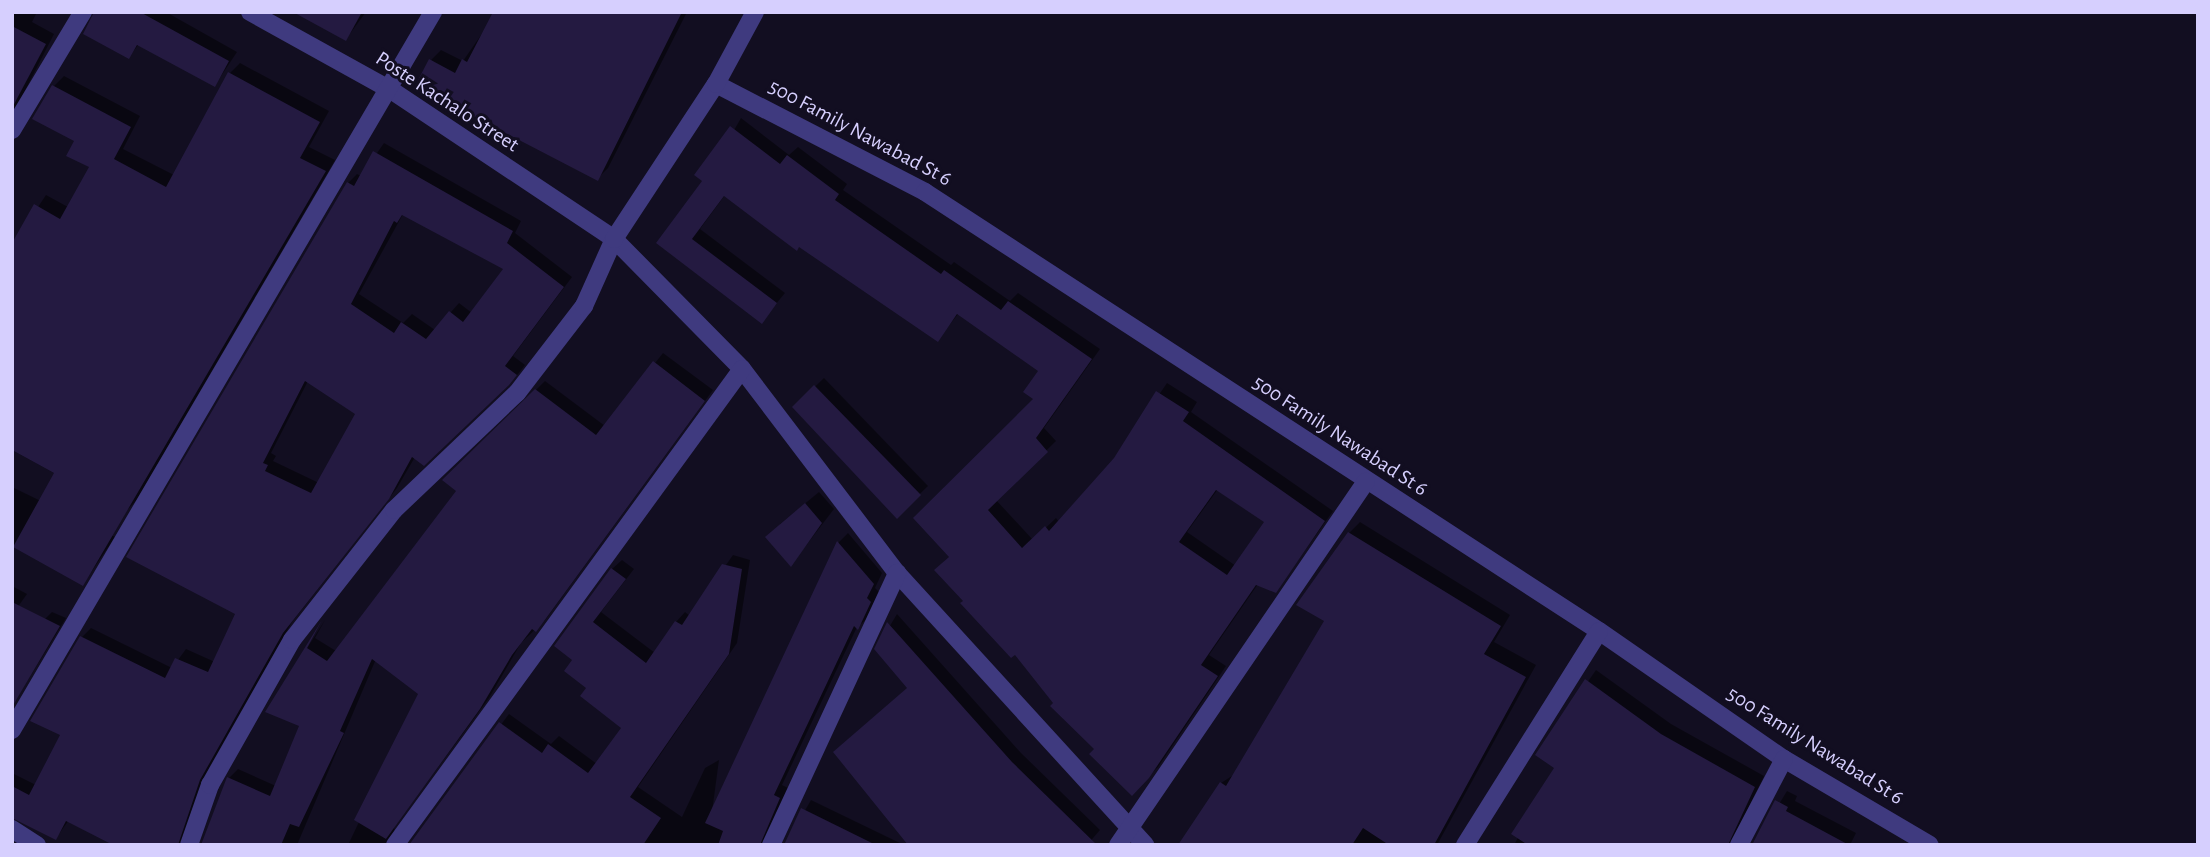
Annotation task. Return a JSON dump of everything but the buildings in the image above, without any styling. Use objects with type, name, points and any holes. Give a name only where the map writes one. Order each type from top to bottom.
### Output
[{"type":"street","points":[[12,131],[83,12]]},
{"type":"street","name":"Poste Kachalo Street","points":[[250,12],[391,90],[614,239],[742,369],[897,573],[1123,838],[1145,845]]},
{"type":"street","points":[[12,730],[391,90],[433,12]]},
{"type":"street","points":[[189,845],[210,785],[292,640],[394,510],[517,393],[584,306],[614,239],[716,84],[755,12]]},
{"type":"street","name":"500 Family Nawabad St 6","points":[[716,84],[925,192],[1599,631],[1784,759],[1930,845]]},
{"type":"street","points":[[395,845],[742,369]]},
{"type":"street","points":[[1123,838],[1366,481]]},
{"type":"street","points":[[771,845],[897,573]]},
{"type":"street","points":[[1465,845],[1599,631]]},
{"type":"street","points":[[1739,845],[1784,759]]},
{"type":"street","points":[[12,829],[37,845]]}]
